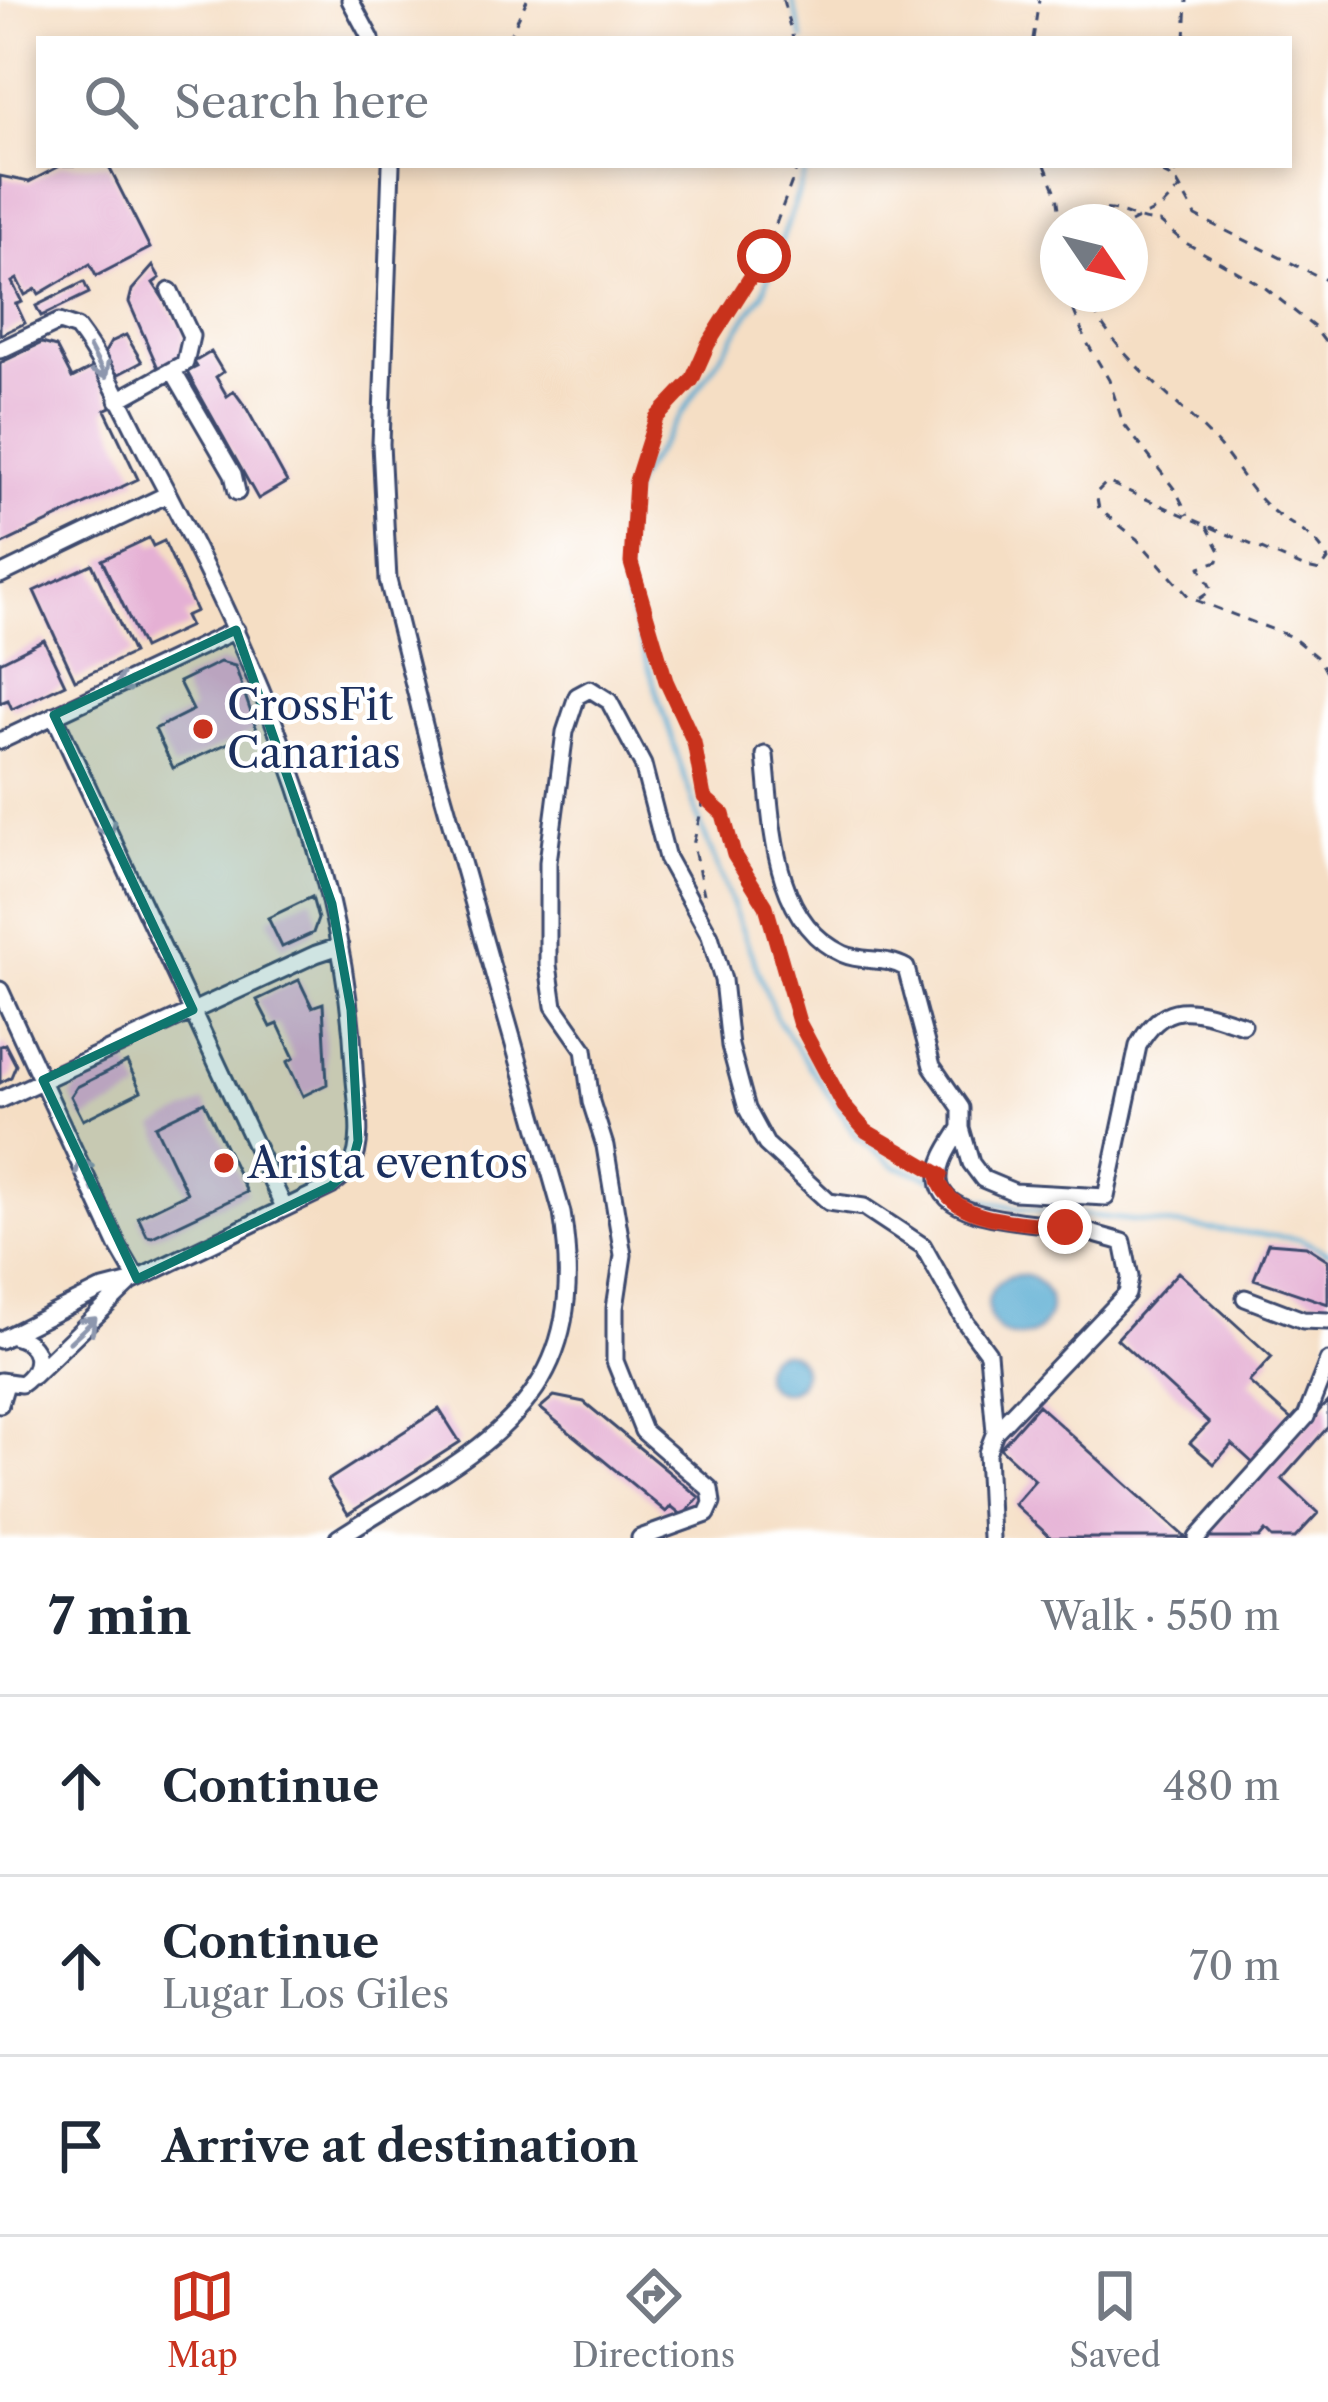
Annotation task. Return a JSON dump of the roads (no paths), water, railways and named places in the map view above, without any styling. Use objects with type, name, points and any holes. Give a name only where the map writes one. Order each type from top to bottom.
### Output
[{"type":"street","points":[[350,0],[369,36]]},
{"type":"street","points":[[338,1538],[476,1448],[522,1408],[549,1372],[562,1337],[569,1260],[562,1214],[432,757],[388,580],[381,443],[391,168]]},
{"type":"street","points":[[118,400],[185,363],[191,336],[170,291]]},
{"type":"street","points":[[0,350],[66,322],[85,338],[236,630],[268,703],[332,904],[351,1010],[358,1141],[351,1168],[331,1186],[134,1280],[100,1290],[6,1338]]},
{"type":"street","points":[[173,371],[233,474],[237,492]]},
{"type":"street","points":[[0,575],[168,494]]},
{"type":"street","points":[[0,741],[236,630]]},
{"type":"street","points":[[640,1538],[707,1514],[712,1503],[710,1490],[643,1431],[615,1361],[615,1308],[623,1255],[616,1211],[584,1049],[554,1006],[548,965],[548,862],[565,732],[577,696],[590,689],[609,701],[643,765],[667,858],[710,936],[723,980],[730,1046],[747,1109],[766,1144],[829,1202],[864,1207],[923,1246],[988,1353],[995,1432]]},
{"type":"street","points":[[54,716],[284,1207]]},
{"type":"street","points":[[765,755],[774,850],[806,931],[847,956],[894,961],[906,968],[932,1066],[961,1108],[971,1163],[983,1179],[1014,1192],[1106,1197],[1134,1065],[1148,1028],[1182,1009],[1243,1025]]},
{"type":"street","points":[[0,1100],[340,946]]},
{"type":"street","points":[[0,990],[134,1280]]},
{"type":"street","points":[[961,1128],[943,1157],[939,1181],[945,1196],[976,1215],[1065,1227],[1123,1242],[1130,1277],[1126,1294],[995,1432],[987,1453],[991,1538]]},
{"type":"street","points":[[0,1403],[3,1383],[21,1384],[33,1376],[134,1280]]},
{"type":"street","points":[[1245,1298],[1303,1320],[1328,1321]]},
{"type":"street","points":[[6,1338],[26,1339],[35,1349],[38,1363],[33,1376]]},
{"type":"street","points":[[1197,1538],[1306,1417],[1328,1361]]},
{"type":"water","points":[[1019,1275],[1041,1284],[1050,1306],[1041,1328],[1019,1337],[997,1328],[988,1306],[997,1284]]},
{"type":"water","points":[[783,1352],[797,1358],[803,1372],[797,1386],[783,1392],[769,1386],[763,1372],[769,1358]]},
{"type":"waterway","points":[[792,0],[802,36]]},
{"type":"waterway","points":[[807,168],[763,293],[636,481],[621,527],[625,595],[697,815],[776,1017],[857,1137],[895,1166],[937,1180]]},
{"type":"waterway","points":[[947,1185],[978,1199],[1019,1208],[1300,1239],[1328,1253]]},
{"type":"place","name":"CrossFit Canarias","points":[[203,729]]},
{"type":"place","name":"Arista eventos","points":[[224,1163]]}]
